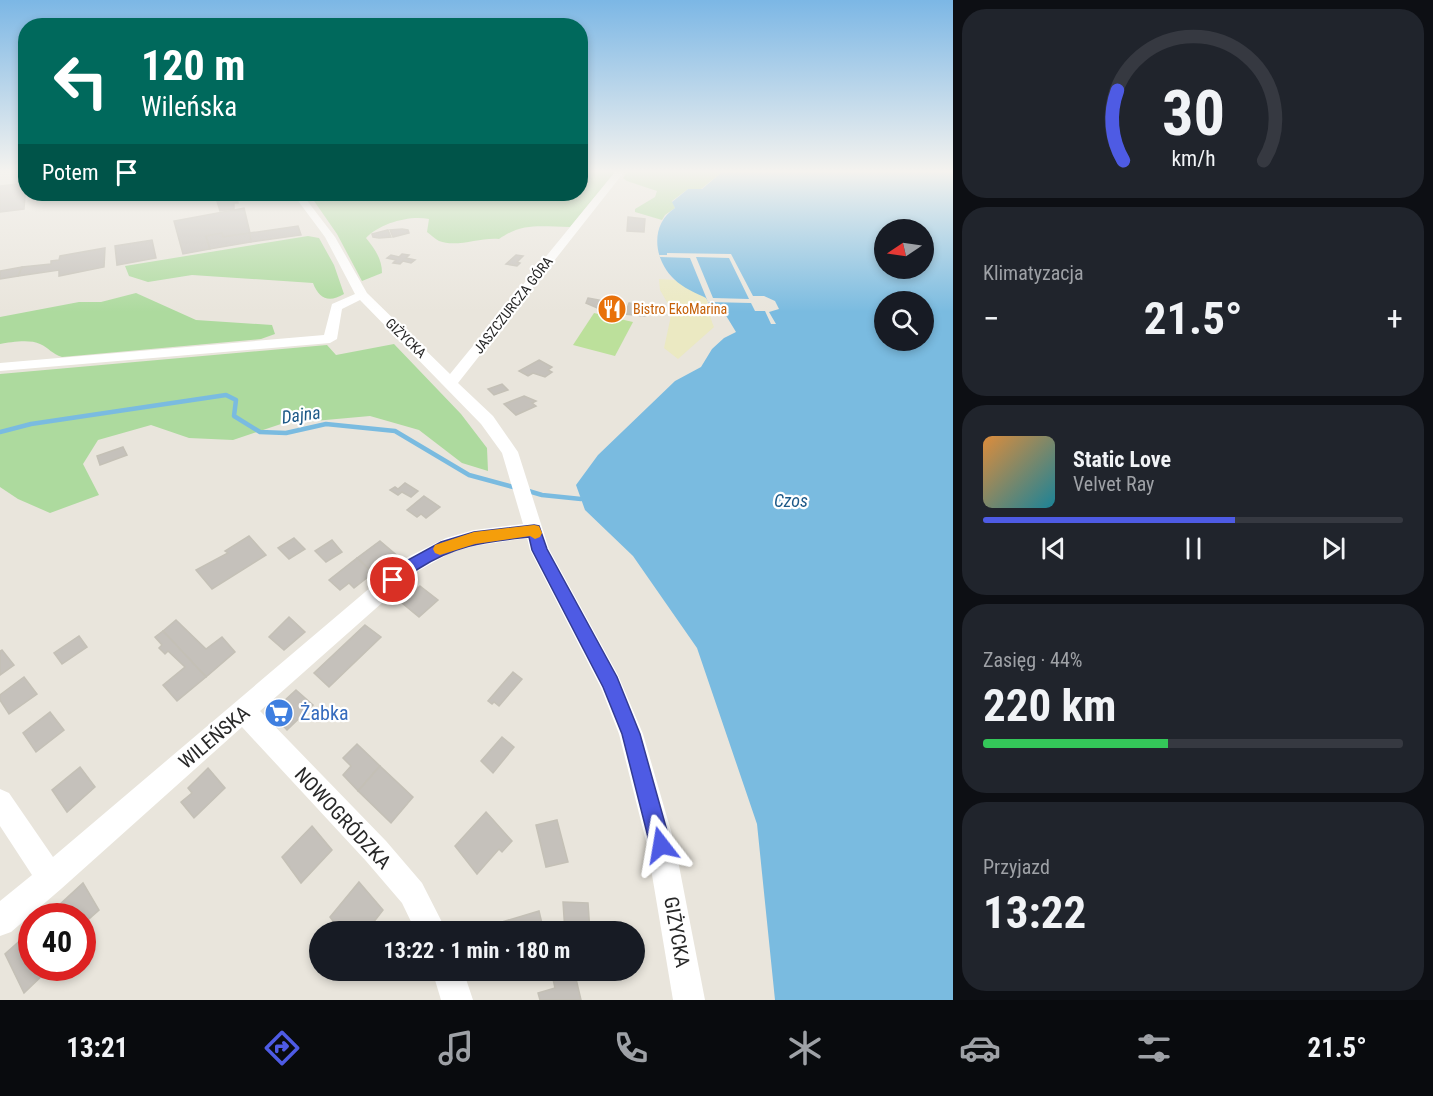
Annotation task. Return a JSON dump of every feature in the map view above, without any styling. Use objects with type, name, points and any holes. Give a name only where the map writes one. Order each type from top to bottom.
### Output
[{"type":"street","name":"GIŻYCKA","points":[[316,219],[330,237],[362,295],[487,420],[510,452],[540,550],[610,683],[631,734],[661,845],[689,1000]]},
{"type":"street","name":"JASZCZURCZA GÓRA","points":[[451,382],[492,334],[524,290],[583,219]]},
{"type":"street","points":[[0,367],[330,339],[336,307],[362,295]]},
{"type":"street","name":"WILEŃSKA","points":[[0,921],[411,565],[446,546],[474,538],[534,530]]},
{"type":"street","name":"NOWOGRÓDZKA","points":[[244,712],[376,851],[411,893],[426,921]]},
{"type":"street","points":[[0,802],[51,879]]},
{"type":"street","points":[[451,981],[457,1000]]},
{"type":"green space","points":[[326,219],[407,219],[387,224],[366,238],[377,254],[382,273],[362,281]]},
{"type":"green space","points":[[426,219],[577,219],[570,227],[525,228],[499,239],[461,243],[439,241],[427,232],[429,219]]},
{"type":"green space","points":[[308,236],[319,238],[334,265],[344,294],[339,297],[329,299],[321,296],[313,283],[192,275],[148,282],[129,276],[125,266]]},
{"type":"green space","points":[[136,293],[196,320],[272,325],[275,334],[261,339],[62,357],[36,342],[20,341],[0,344],[0,317],[79,302],[101,302]]},
{"type":"green space","points":[[594,313],[633,322],[615,356],[573,345]]},
{"type":"green space","points":[[394,344],[461,414],[487,448],[488,471],[462,463],[419,430],[370,416],[281,424],[233,440],[189,438],[151,425],[98,440],[83,464],[99,495],[50,513],[18,499],[0,487],[0,374],[327,345],[336,355]]},
{"type":"sand","points":[[659,279],[675,280],[706,298],[714,327],[678,359],[664,348],[672,311],[660,290]]},
{"type":"water","name":"Czos","points":[[664,219],[953,219],[953,1000],[775,1000],[757,824],[697,648],[633,556],[585,510],[576,485],[598,455],[675,381],[701,367],[712,349],[724,338],[736,332],[719,304],[709,303],[706,298],[685,288],[667,271],[658,252],[658,232]]},
{"type":"pier","points":[[667,253],[731,254],[753,296],[764,296],[775,301],[779,309],[769,312],[776,324],[771,324],[765,311],[755,311],[751,303],[708,302],[690,258],[660,257],[659,255],[667,255]],"holes":[[[696,257],[729,258],[749,299],[713,298]]]},
{"type":"building","points":[[187,219],[247,219],[250,233],[223,237],[222,233],[206,236],[210,249],[183,254],[174,221]]},
{"type":"building","points":[[628,219],[645,219],[644,232],[627,231]]},
{"type":"building","points":[[298,226],[301,235],[251,242],[250,233]]},
{"type":"building","points":[[388,230],[391,237],[373,237],[372,234]]},
{"type":"building","points":[[390,230],[408,230],[409,233],[393,237]]},
{"type":"building","points":[[222,233],[223,237],[250,233],[251,242],[210,249],[206,236]]},
{"type":"building","points":[[152,240],[156,258],[117,265],[115,246]]},
{"type":"building","points":[[105,248],[104,267],[59,276],[59,270],[18,276],[22,267],[51,264],[51,261],[59,260],[60,256]]},
{"type":"building","points":[[402,254],[409,255],[406,258],[415,260],[411,263],[403,261],[400,264],[393,263],[396,260],[387,258],[391,255],[399,257]]},
{"type":"building","points":[[516,255],[523,256],[517,262],[520,263],[517,266],[506,264]]},
{"type":"building","points":[[22,267],[18,276],[0,279],[0,271]]},
{"type":"building","points":[[588,298],[620,304],[616,316],[586,303]]},
{"type":"building","points":[[629,303],[647,306],[652,310],[652,314],[644,316],[625,314]]},
{"type":"building","points":[[539,360],[552,367],[548,370],[552,372],[545,377],[533,373],[528,376],[519,371]]},
{"type":"building","points":[[502,384],[508,390],[494,395],[488,389]]},
{"type":"building","points":[[524,396],[536,401],[532,403],[536,406],[516,415],[504,404]]},
{"type":"building","points":[[123,447],[127,455],[100,465],[97,456]]},
{"type":"building","points":[[405,483],[418,491],[411,497],[402,492],[398,495],[390,490],[395,487],[398,489]]},
{"type":"building","points":[[424,496],[440,507],[426,518],[421,514],[417,517],[407,510]]},
{"type":"building","points":[[249,536],[266,555],[212,589],[196,570],[228,553],[225,551]]},
{"type":"building","points":[[294,538],[305,549],[289,559],[278,548]]},
{"type":"building","points":[[332,540],[342,552],[326,562],[315,551]]},
{"type":"building","points":[[380,541],[400,558],[387,568],[384,565],[373,573],[357,558]]},
{"type":"building","points":[[357,558],[373,573],[354,588],[349,583],[340,590],[329,580]]},
{"type":"building","points":[[420,586],[438,600],[419,617],[402,603]]},
{"type":"building","points":[[289,617],[305,632],[284,650],[269,637]]},
{"type":"building","points":[[176,620],[206,649],[222,637],[235,652],[206,677],[163,631]]},
{"type":"building","points":[[365,625],[381,637],[329,687],[314,673]]},
{"type":"building","points":[[163,631],[206,677],[177,701],[163,685],[185,667],[168,651],[165,654],[159,648],[162,645],[155,637]]},
{"type":"building","points":[[79,636],[87,647],[62,664],[54,653]]},
{"type":"building","points":[[2,650],[14,665],[0,675],[0,651]]},
{"type":"building","points":[[513,672],[522,679],[499,706],[488,701]]},
{"type":"building","points":[[24,677],[37,694],[9,714],[0,700],[0,695]]},
{"type":"building","points":[[296,690],[313,705],[287,730],[271,713]]},
{"type":"building","points":[[50,712],[64,730],[36,752],[23,733]]},
{"type":"building","points":[[502,737],[514,747],[493,773],[481,761]]},
{"type":"building","points":[[357,744],[380,766],[358,791],[343,775],[351,766],[343,758]]},
{"type":"building","points":[[380,766],[413,797],[391,823],[358,791]]},
{"type":"building","points":[[80,767],[95,787],[67,812],[52,790]]},
{"type":"building","points":[[208,768],[225,788],[194,818],[181,802],[192,793],[188,788]]},
{"type":"building","points":[[486,812],[512,841],[502,852],[499,849],[477,874],[455,846]]},
{"type":"building","points":[[557,820],[568,862],[546,867],[536,825]]},
{"type":"building","points":[[312,826],[332,850],[301,883],[282,857]]},
{"type":"building","points":[[359,882],[383,910],[374,921],[333,921],[330,917]]},
{"type":"building","points":[[83,883],[95,903],[61,903]]},
{"type":"building","points":[[563,902],[588,903],[589,921],[564,921]]},
{"type":"building","points":[[539,911],[541,921],[505,921]]},
{"type":"building","points":[[18,942],[18,981],[5,954]]},
{"type":"building","points":[[18,981],[37,981],[24,993]]},
{"type":"building","points":[[553,981],[577,981],[581,1000],[540,1000],[538,993],[555,988]]},
{"type":"waterway","name":"Dajna","points":[[0,432],[31,424],[226,395],[236,400],[234,416],[260,432],[286,433],[326,424],[395,431],[469,475],[517,488]]},
{"type":"waterway","name":"Dajna","points":[[525,490],[542,495],[581,499]]},
{"type":"slow traffic","points":[[440,549],[474,538],[534,530],[535,533]]},
{"type":"place","name":"Bistro EkoMarina","points":[[612,309]]},
{"type":"place","name":"Żabka","points":[[279,713]]},
{"type":"route","points":[[393,580],[411,565],[446,546],[474,538],[534,530],[540,550],[610,683],[631,734],[661,845]]}]
